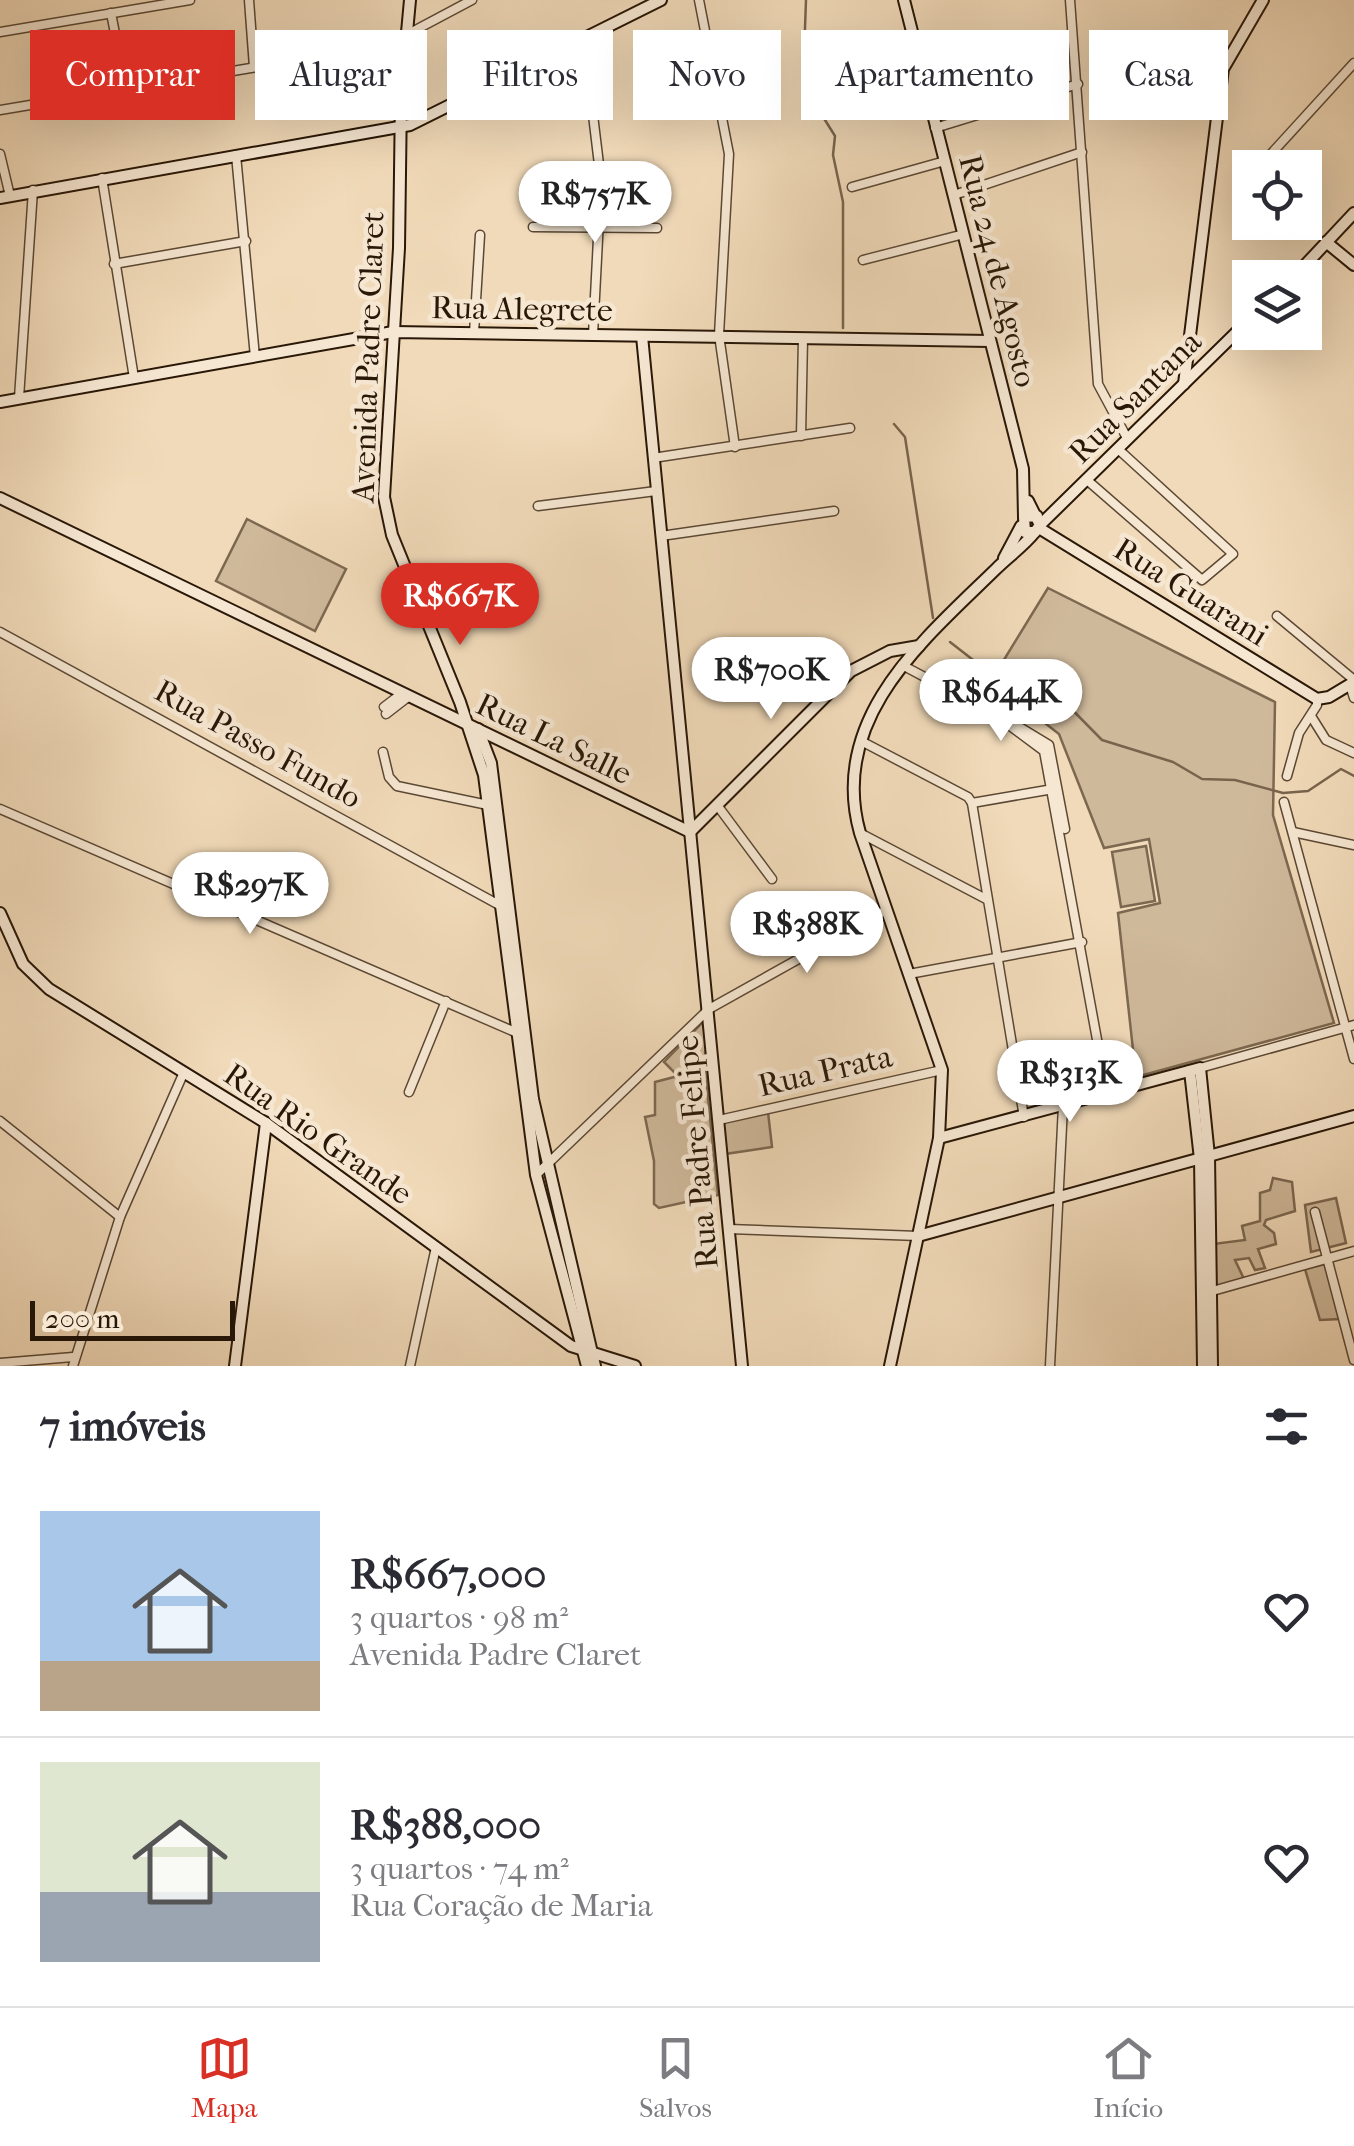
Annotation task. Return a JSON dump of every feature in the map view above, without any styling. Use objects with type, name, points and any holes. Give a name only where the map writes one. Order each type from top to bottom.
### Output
[{"type":"street","points":[[0,32],[190,0]]},
{"type":"street","points":[[235,70],[254,67],[249,0]]},
{"type":"street","name":"Avenida Padre Claret","points":[[408,30],[410,0]]},
{"type":"street","points":[[421,30],[472,0]]},
{"type":"street","points":[[604,30],[660,0]]},
{"type":"street","points":[[699,0],[729,154],[720,335],[736,447]]},
{"type":"street","name":"Rua 24 de Agosto","points":[[890,1366],[939,1138],[942,1070],[860,834],[851,787],[861,741],[878,700],[902,665],[1038,524],[1025,496],[904,0]]},
{"type":"street","points":[[1070,0],[1098,384],[1126,438]]},
{"type":"street","points":[[1184,384],[1223,69],[1262,0]]},
{"type":"street","points":[[111,13],[114,30]]},
{"type":"street","points":[[1275,150],[1354,63]]},
{"type":"street","points":[[936,128],[1078,84]]},
{"type":"street","points":[[0,110],[30,105]]},
{"type":"street","points":[[0,154],[5,197],[402,126],[447,105]]},
{"type":"street","name":"Avenida Padre Claret","points":[[402,120],[384,478],[387,519],[480,760],[508,928],[541,1173]]},
{"type":"street","points":[[592,335],[602,228],[594,120]]},
{"type":"street","points":[[954,195],[1082,152]]},
{"type":"street","points":[[236,155],[255,356]]},
{"type":"street","points":[[852,187],[945,161]]},
{"type":"street","points":[[102,178],[134,378]]},
{"type":"street","points":[[19,398],[33,190]]},
{"type":"street","points":[[1310,260],[1354,214]]},
{"type":"street","points":[[533,228],[657,228]]},
{"type":"street","points":[[863,260],[964,234]]},
{"type":"street","points":[[474,333],[480,235]]},
{"type":"street","points":[[114,264],[246,240]]},
{"type":"street","points":[[1326,242],[1354,265]]},
{"type":"street","name":"Rua Alegrete","points":[[0,402],[394,332],[990,341]]},
{"type":"street","name":"Rua Padre Felipe","points":[[642,336],[742,1366]]},
{"type":"street","name":"Rua Santana","points":[[1038,524],[1057,511],[1126,438],[1232,337]]},
{"type":"street","points":[[800,436],[803,338]]},
{"type":"street","points":[[653,458],[850,428]]},
{"type":"street","points":[[1087,480],[1202,580],[1233,554],[1118,448]]},
{"type":"street","points":[[538,506],[656,491]]},
{"type":"street","name":"Rua 24 de Agosto","points":[[1002,563],[1022,522],[1025,496]]},
{"type":"street","name":"Rua La Salle","points":[[0,498],[690,832]]},
{"type":"street","points":[[661,536],[834,511]]},
{"type":"street","points":[[1022,522],[1038,524]]},
{"type":"street","name":"Rua Guarani","points":[[1022,522],[1038,524],[1317,698]]},
{"type":"street","points":[[1278,616],[1353,682],[1354,698]]},
{"type":"street","name":"Rua Passo Fundo","points":[[0,632],[502,903]]},
{"type":"street","points":[[690,832],[851,671],[880,656],[919,646]]},
{"type":"street","points":[[880,656],[994,714],[1046,748],[1107,1094]]},
{"type":"street","points":[[1287,776],[1299,733],[1317,698],[1353,682]]},
{"type":"street","points":[[385,710],[404,696]]},
{"type":"street","name":"Avenida Padre Claret","points":[[460,702],[479,731],[491,763],[502,903]]},
{"type":"street","points":[[1311,716],[1326,740],[1354,753]]},
{"type":"street","points":[[861,741],[968,796],[972,804],[1024,1117]]},
{"type":"street","points":[[383,752],[389,777],[398,786],[488,805]]},
{"type":"street","points":[[972,804],[1054,789]]},
{"type":"street","points":[[1284,802],[1350,1026],[1354,1060]]},
{"type":"street","points":[[717,805],[772,879]]},
{"type":"street","points":[[0,809],[515,1032]]},
{"type":"street","points":[[1293,832],[1354,845]]},
{"type":"street","points":[[860,834],[986,899]]},
{"type":"street","points":[[541,1173],[709,1010],[886,910]]},
{"type":"street","points":[[0,937],[2,918]]},
{"type":"street","name":"Rua Rio Grande","points":[[2,918],[23,964],[36,978],[266,1123],[589,1360],[635,1366]]},
{"type":"street","name":"Avenida Padre Claret","points":[[508,928],[515,1032],[541,1173],[589,1360]]},
{"type":"street","points":[[909,974],[1082,942]]},
{"type":"street","points":[[409,1092],[446,1001]]},
{"type":"street","points":[[939,1138],[1350,1026]]},
{"type":"street","name":"Rua Prata","points":[[718,1120],[942,1070]]},
{"type":"street","points":[[1195,1070],[1205,1157],[1207,1352],[1203,1366]]},
{"type":"street","points":[[0,1362],[73,1361],[120,1217],[184,1072]]},
{"type":"street","points":[[1050,1366],[1063,1106]]},
{"type":"street","points":[[729,1229],[918,1236],[1354,1116]]},
{"type":"street","points":[[0,1121],[120,1217]]},
{"type":"street","points":[[235,1366],[266,1123]]},
{"type":"street","points":[[1316,1212],[1326,1259],[1351,1331],[1354,1360]]},
{"type":"street","points":[[410,1366],[436,1247]]},
{"type":"street","points":[[1206,1292],[1354,1251]]},
{"type":"street","points":[[1207,1352],[1212,1366]]},
{"type":"shaded area","points":[[247,519],[346,569],[315,631],[216,581]]},
{"type":"shaded area","points":[[1048,588],[1275,702],[1273,815],[1334,1023],[1136,1077],[1118,913],[1160,903],[1149,839],[1104,848],[1059,734],[991,681]]},
{"type":"shaded area","points":[[1146,846],[1155,901],[1121,907],[1112,852]]},
{"type":"shaded area","points":[[707,1018],[705,1068],[718,1195],[659,1208],[654,1204],[654,1161],[645,1117],[655,1115],[655,1082],[678,1076],[664,1062]]},
{"type":"shaded area","points":[[768,1112],[772,1147],[725,1154],[721,1121]]},
{"type":"shaded area","points":[[1273,1178],[1292,1182],[1295,1211],[1266,1220],[1264,1225],[1274,1233],[1276,1244],[1258,1249],[1265,1268],[1255,1270],[1249,1258],[1235,1260],[1244,1279],[1211,1288],[1213,1244],[1245,1240],[1242,1226],[1260,1221],[1260,1193],[1270,1190]]},
{"type":"shaded area","points":[[1336,1198],[1346,1243],[1311,1252],[1305,1205]]},
{"type":"shaded area","points":[[1325,1264],[1340,1319],[1320,1320],[1305,1269]]},
{"type":"waterway","points":[[806,0],[804,56],[820,112],[835,136],[833,155],[843,202],[843,328]]},
{"type":"waterway","points":[[894,424],[905,437],[933,618]]},
{"type":"waterway","points":[[950,642],[977,663],[1037,674],[1102,740],[1173,762],[1202,779],[1235,780],[1283,793],[1308,791],[1341,769],[1354,776]]}]
